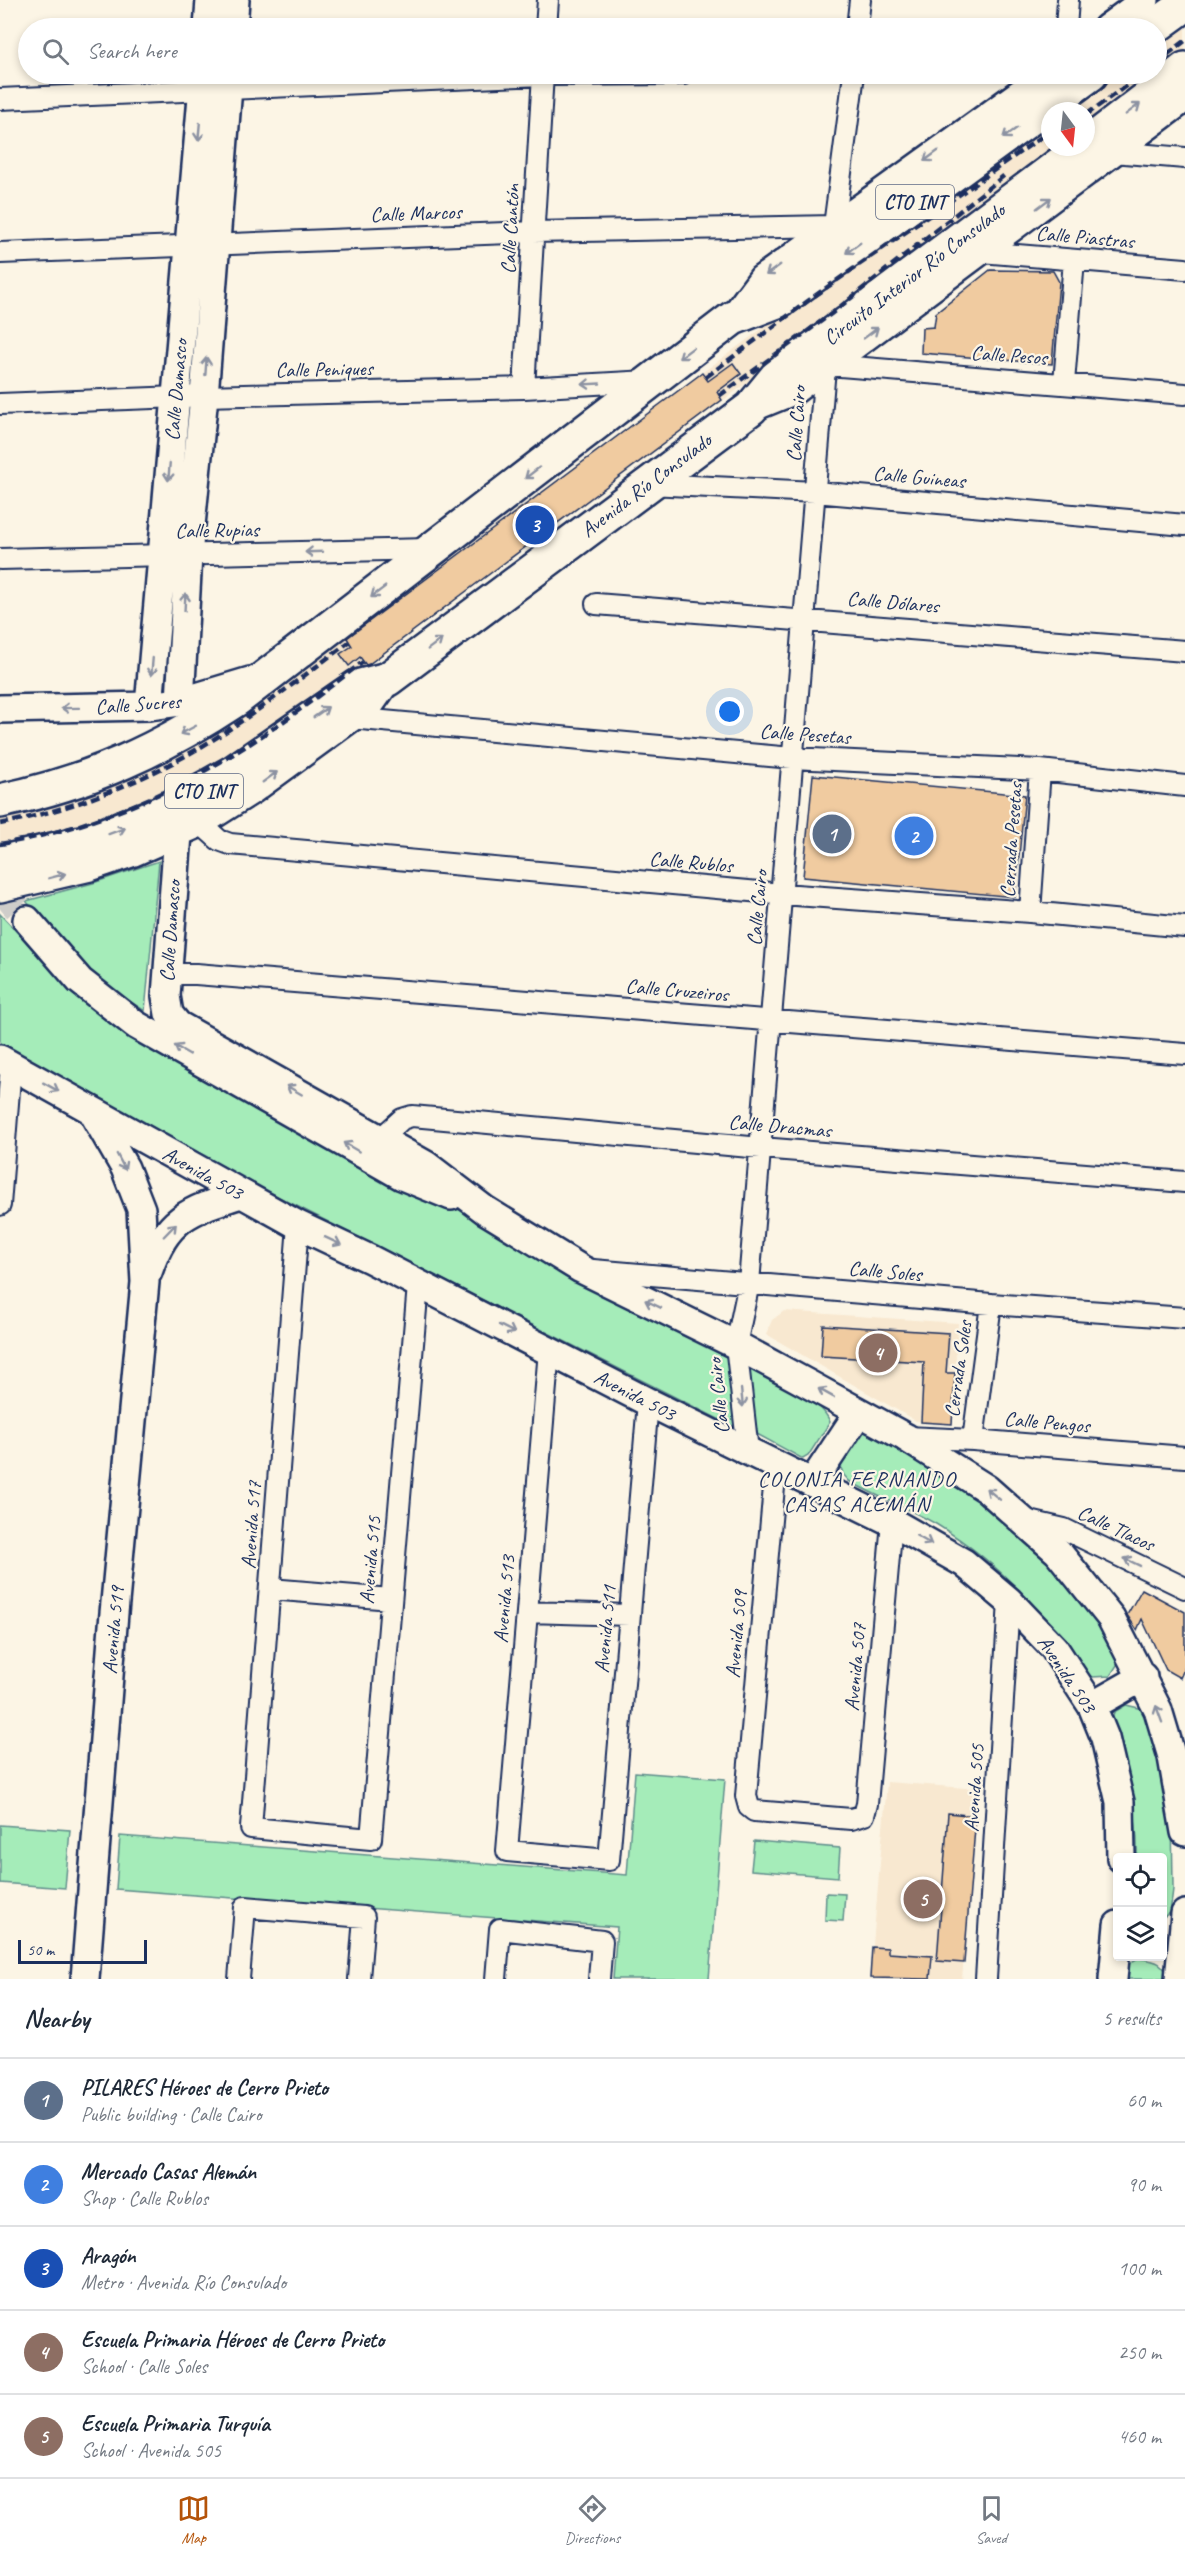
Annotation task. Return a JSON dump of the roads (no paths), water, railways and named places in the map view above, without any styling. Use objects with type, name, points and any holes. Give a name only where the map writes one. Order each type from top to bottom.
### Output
[{"type":"highway","points":[[1167,18],[1185,5]]},
{"type":"highway","name":"Circuito Interior Río Consulado","points":[[1095,147],[1185,69]]},
{"type":"highway","name":"CTO INT","points":[[0,801],[66,785],[119,765],[196,726],[237,699],[733,318],[782,299],[1077,84]]},
{"type":"highway","name":"Circuito Interior Río Consulado","points":[[751,408],[778,375],[1083,156]]},
{"type":"highway","name":"Avenida Río Consulado","points":[[388,679],[751,408]]},
{"type":"highway","name":"CTO INT","points":[[0,863],[89,841],[163,812],[234,772],[357,687],[388,679]]},
{"type":"street","points":[[209,18],[210,0]]},
{"type":"street","points":[[234,18],[235,0]]},
{"type":"street","points":[[547,18],[548,0]]},
{"type":"street","points":[[858,18],[860,0]]},
{"type":"street","points":[[1067,18],[1068,0]]},
{"type":"street","points":[[1121,18],[1145,0]]},
{"type":"street","points":[[0,99],[191,84]]},
{"type":"street","name":"Calle Damasco","points":[[148,706],[176,398],[202,245],[216,84]]},
{"type":"street","name":"Calle Cantón","points":[[524,388],[542,84]]},
{"type":"street","points":[[834,226],[853,84]]},
{"type":"street","name":"CTO INT","points":[[733,318],[762,279],[1033,84]]},
{"type":"street","name":"Avenida Río Consulado","points":[[1095,147],[1185,98]]},
{"type":"street","points":[[1095,148],[1185,158]]},
{"type":"street","name":"Avenida Río Consulado","points":[[751,408],[793,391],[981,252],[1085,156]]},
{"type":"street","name":"Calle Marcos","points":[[0,253],[534,232],[834,226]]},
{"type":"street","name":"Calle Damasco","points":[[180,702],[188,555],[204,396],[202,245]]},
{"type":"street","name":"Calle Piastras","points":[[981,252],[1185,269]]},
{"type":"street","points":[[1064,383],[1074,260]]},
{"type":"street","name":"Calle Pesos","points":[[826,366],[1185,394]]},
{"type":"street","name":"Calle Cairo","points":[[748,1451],[736,1345],[750,1283],[826,366]]},
{"type":"street","name":"Calle Peniques","points":[[0,405],[204,396],[524,388],[650,381]]},
{"type":"street","name":"Calle Guineas","points":[[648,484],[815,492],[1185,525]]},
{"type":"street","name":"Calle Rupias","points":[[0,559],[435,549]]},
{"type":"street","name":"Calle Dólares","points":[[596,604],[1185,651]]},
{"type":"street","name":"Calle Sucres","points":[[0,709],[148,706],[180,702],[238,686],[270,672]]},
{"type":"street","name":"Avenida Río Consulado","points":[[0,888],[90,867],[189,829],[252,790],[371,703],[388,679]]},
{"type":"street","name":"Calle Pesetas","points":[[350,718],[792,758],[1040,770],[1185,786]]},
{"type":"street","name":"Cerrada Pesetas","points":[[1030,912],[1040,770]]},
{"type":"street","name":"Calle Damasco","points":[[189,829],[166,974],[166,996],[170,1014],[178,1025],[380,1139]]},
{"type":"street","name":"Calle Rublos","points":[[189,829],[225,844],[782,894],[1030,912],[1185,927]]},
{"type":"street","points":[[27,920],[80,981],[136,1025],[402,1176],[485,1210]]},
{"type":"street","name":"Calle Cruzeiros","points":[[166,974],[196,974],[1185,1054]]},
{"type":"street","points":[[0,1205],[6,1062]]},
{"type":"street","name":"Avenida 503","points":[[6,1062],[298,1225],[892,1522],[964,1563],[1009,1601],[1054,1648],[1092,1706],[1106,1738],[1120,1802],[1121,1853]]},
{"type":"street","name":"Avenida 519","points":[[85,1979],[114,1613],[145,1282],[141,1209],[125,1168],[92,1111]]},
{"type":"street","name":"Calle Dracmas","points":[[380,1139],[402,1119],[412,1116],[761,1148],[1185,1182]]},
{"type":"street","points":[[380,1139],[426,1165],[485,1210],[580,1269],[736,1345],[905,1437],[987,1489],[1025,1520],[1058,1552],[1092,1592],[1111,1618],[1143,1677],[1158,1710],[1172,1757],[1185,1832]]},
{"type":"street","name":"Avenida 519","points":[[145,1282],[160,1242],[170,1228],[201,1207],[241,1194]]},
{"type":"street","name":"Avenida 517","points":[[298,1225],[251,1828],[371,1839]]},
{"type":"street","name":"Calle Soles","points":[[580,1269],[1185,1318]]},
{"type":"street","name":"Avenida 515","points":[[371,1839],[418,1285]]},
{"type":"street","name":"Cerrada Soles","points":[[973,1440],[991,1304]]},
{"type":"street","name":"Avenida 513","points":[[549,1350],[507,1851],[609,1860]]},
{"type":"street","name":"Avenida 511","points":[[609,1860],[648,1402]]},
{"type":"street","points":[[812,1483],[859,1412]]},
{"type":"street","name":"Calle Pengos","points":[[905,1437],[973,1440],[1185,1458]]},
{"type":"street","name":"Avenida 509","points":[[776,1465],[746,1796],[749,1807],[760,1813],[850,1819],[864,1815]]},
{"type":"street","name":"Calle Tlacos","points":[[1025,1520],[1064,1529],[1185,1588]]},
{"type":"street","name":"Avenida 507","points":[[864,1815],[867,1804],[892,1522]]},
{"type":"street","points":[[270,1588],[391,1599]]},
{"type":"street","name":"Avenida 505","points":[[986,1979],[1009,1601]]},
{"type":"street","points":[[527,1612],[630,1615]]},
{"type":"street","points":[[1092,1706],[1143,1677]]},
{"type":"street","points":[[239,1979],[245,1907],[364,1917],[359,1979]]},
{"type":"street","points":[[496,1979],[500,1929],[602,1941],[599,1979]]},
{"type":"street","points":[[1177,1931],[1179,1979]]},
{"type":"street","points":[[1113,1979],[1115,1961]]},
{"type":"tunnel","points":[[0,888],[27,920]]},
{"type":"railway","points":[[1167,55],[1185,41]]},
{"type":"railway","points":[[1095,108],[1128,84]]},
{"type":"railway","points":[[706,377],[816,295],[1041,137]]},
{"type":"railway","points":[[719,396],[831,314],[1006,174]]},
{"type":"railway","points":[[0,824],[91,799],[149,775],[204,745],[246,718],[349,642]]},
{"type":"railway","points":[[0,844],[35,837],[103,817],[200,774],[260,737],[363,662]]},
{"type":"place","name":"Aragón","points":[[535,525]]},
{"type":"place","name":"PILARES Héroes de Cerro Prieto","points":[[832,834]]},
{"type":"place","name":"Mercado Casas Alemán","points":[[914,836]]},
{"type":"place","name":"Escuela Primaria Héroes de Cerro Prieto","points":[[878,1353]]},
{"type":"place","name":"Escuela Primaria Turquía","points":[[923,1899]]},
{"type":"district","name":"COLONIA FERNANDO CASAS ALEMÁN","points":[[857,1490]]}]
